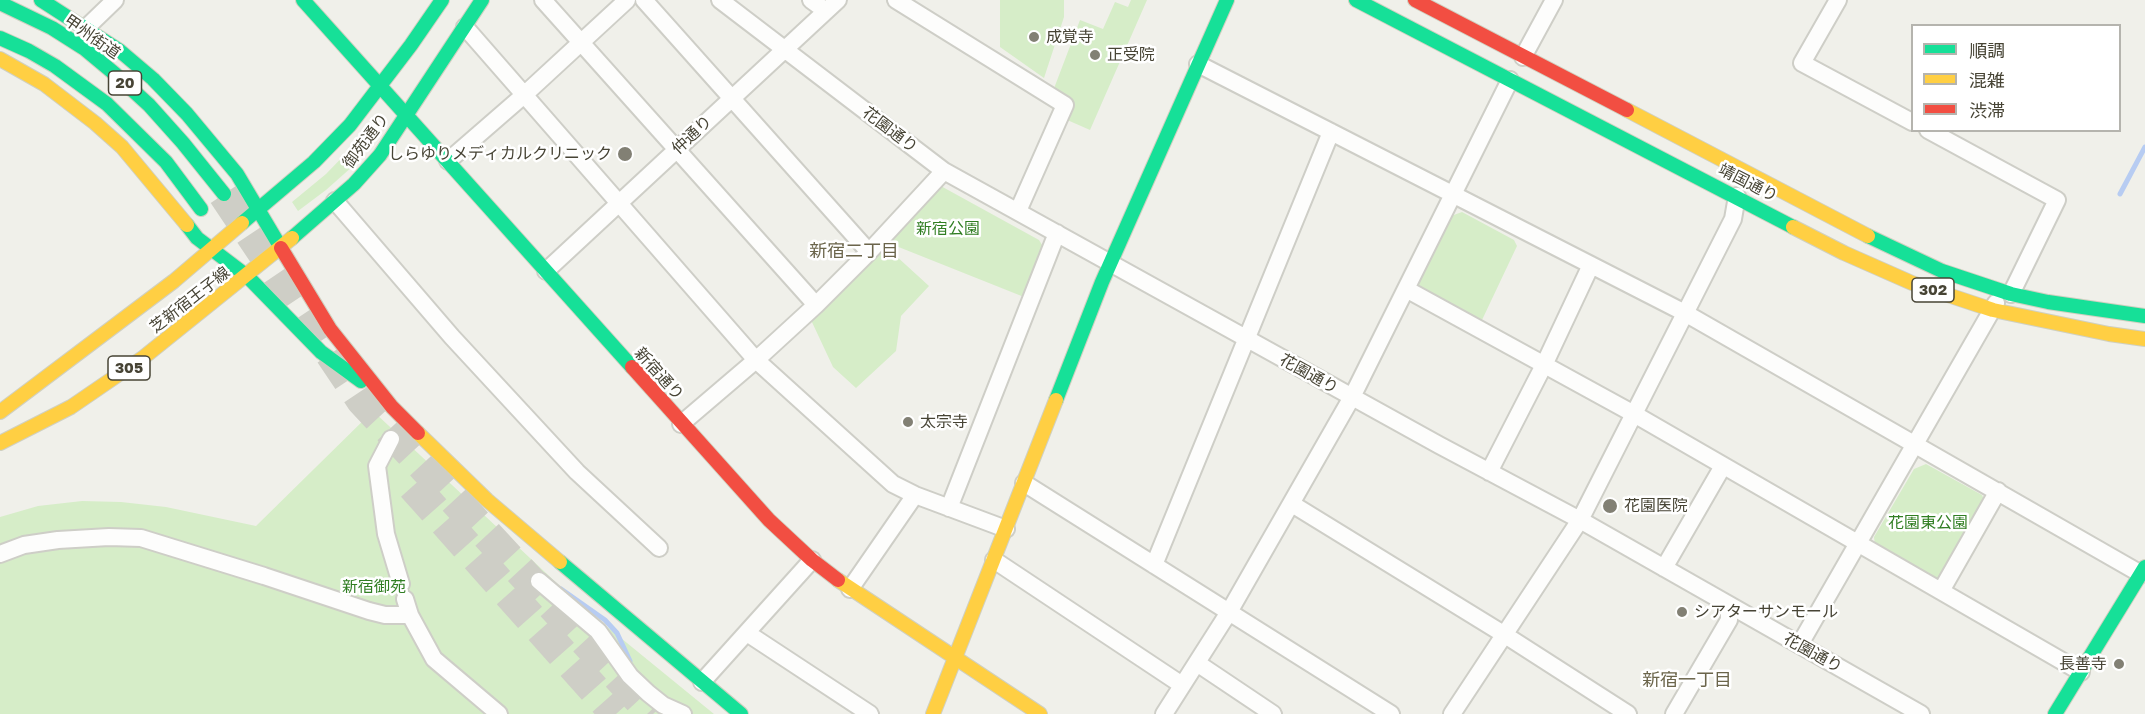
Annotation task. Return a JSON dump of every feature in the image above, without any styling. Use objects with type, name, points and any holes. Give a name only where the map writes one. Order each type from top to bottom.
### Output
[{"type":"main road","name":"新宿通り","points":[[303,0],[769,520],[812,560],[850,589],[1040,714]]},
{"type":"main road","name":"御苑通り","points":[[210,248],[332,145],[411,45],[442,0]]},
{"type":"main road","name":"御苑通り","points":[[247,276],[354,184],[380,155],[482,0]]},
{"type":"main road","points":[[933,714],[1110,263],[1227,0]]},
{"type":"main road","name":"靖国通り","points":[[1356,0],[1844,253],[1912,283],[1993,310],[2109,334],[2145,339]]},
{"type":"main road","name":"靖国通り","points":[[1415,0],[1893,249],[1942,271],[2006,292],[2048,302],[2145,316]]},
{"type":"main road","points":[[45,1],[136,64],[187,114],[237,174],[330,329],[385,398],[487,500],[741,714]]},
{"type":"main road","name":"甲州街道","points":[[0,3],[52,28],[115,74],[149,105],[224,194]]},
{"type":"main road","name":"20","points":[[0,38],[55,66],[107,104],[166,162],[201,209]]},
{"type":"main road","points":[[0,59],[44,84],[109,135],[148,176],[190,231],[247,276],[310,341],[385,398]]},
{"type":"main road","points":[[1737,196],[1742,170]]},
{"type":"main road","name":"芝新宿王子線","points":[[0,412],[174,281],[210,248]]},
{"type":"main road","name":"芝新宿王子線","points":[[0,443],[71,407],[144,357],[247,276]]},
{"type":"main road","points":[[310,341],[315,343],[327,339],[330,329]]},
{"type":"main road","points":[[2055,714],[2143,570]]},
{"type":"street","points":[[86,28],[115,0]]},
{"type":"street","points":[[543,0],[816,305]]},
{"type":"street","points":[[448,161],[627,0]]},
{"type":"street","points":[[644,0],[869,252]]},
{"type":"street","name":"花園通り","points":[[720,0],[944,171],[1580,520],[1921,714]]},
{"type":"street","points":[[811,0],[832,6]]},
{"type":"street","points":[[896,0],[1065,105],[1018,211]]},
{"type":"street","points":[[1523,57],[1554,0]]},
{"type":"street","points":[[1838,0],[1802,63],[1911,121]]},
{"type":"street","name":"仲通り","points":[[546,271],[832,6]]},
{"type":"street","points":[[465,27],[756,360],[893,484],[915,495],[1006,529]]},
{"type":"street","points":[[1198,64],[1685,313],[1998,491],[2143,570]]},
{"type":"street","points":[[1164,714],[1229,612],[1353,397],[1510,80]]},
{"type":"street","points":[[1154,565],[1331,132]]},
{"type":"street","points":[[1800,644],[1993,310],[2006,292],[2057,200],[1932,132]]},
{"type":"street","points":[[681,424],[816,305],[944,171]]},
{"type":"street","points":[[1452,714],[1580,520],[1733,219],[1737,196]]},
{"type":"street","points":[[335,201],[452,337],[577,472],[659,548]]},
{"type":"street","points":[[950,508],[1057,233]]},
{"type":"street","points":[[1489,472],[1592,265]]},
{"type":"street","points":[[1406,289],[1634,414],[2081,672]]},
{"type":"street","points":[[391,439],[377,466],[386,534],[406,600],[434,659],[499,714]]},
{"type":"street","points":[[1664,568],[1723,465]]},
{"type":"street","points":[[1024,483],[1391,714]]},
{"type":"street","points":[[1941,591],[1998,491]]},
{"type":"street","points":[[850,589],[915,495]]},
{"type":"street","points":[[1292,504],[1505,635],[1628,714]]},
{"type":"street","points":[[0,554],[24,545],[58,540],[141,538],[385,615],[406,600]]},
{"type":"street","points":[[702,682],[812,560]]},
{"type":"street","points":[[994,560],[1182,685]]},
{"type":"street","points":[[539,581],[598,631],[630,676],[648,693],[663,705],[683,714]]},
{"type":"street","points":[[1674,714],[1729,620],[1728,605]]},
{"type":"street","points":[[747,633],[870,714]]},
{"type":"street","points":[[1197,663],[1273,714]]},
{"type":"green space","name":"成覚寺","points":[[1000,0],[1064,0],[1064,17],[1044,78],[1000,47]]},
{"type":"green space","name":"正受院","points":[[1131,0],[1147,0],[1090,130],[1065,119],[1053,91],[1080,20],[1103,29],[1115,2],[1128,7]]},
{"type":"green space","points":[[355,144],[364,151],[353,166],[298,211],[292,202],[326,174]]},
{"type":"green space","name":"新宿公園","points":[[939,185],[1039,240],[1044,248],[1024,297],[886,242]]},
{"type":"green space","points":[[1462,212],[1514,240],[1517,246],[1482,320],[1472,321],[1420,292],[1418,280],[1451,216]]},
{"type":"green space","points":[[883,244],[929,286],[901,316],[896,351],[856,388],[833,367],[811,320]]},
{"type":"green space","name":"新宿御苑","points":[[373,411],[578,603],[714,714],[0,714],[0,517],[38,506],[82,501],[121,502],[166,507],[256,526]]},
{"type":"green space","name":"花園東公園","points":[[1926,464],[1982,495],[1985,502],[1941,578],[1932,580],[1875,547],[1874,537],[1914,469]]},
{"type":"waterway","points":[[2120,194],[2145,147]]},
{"type":"waterway","points":[[561,589],[605,620],[617,633],[630,661]]},
{"type":"tunnel","points":[[224,194],[362,400],[653,714]]},
{"type":"tunnel","points":[[413,486],[616,714]]},
{"type":"traffic: fast","points":[[41,0],[120,51],[153,79],[187,114],[237,174],[281,248]]},
{"type":"traffic: fast","points":[[303,0],[632,367]]},
{"type":"traffic: fast","points":[[242,223],[314,162],[350,125],[442,0]]},
{"type":"traffic: fast","points":[[292,238],[354,184],[380,155],[482,0]]},
{"type":"traffic: fast","points":[[1056,400],[1102,282],[1227,0]]},
{"type":"traffic: fast","points":[[1356,0],[1793,227]]},
{"type":"traffic: fast","points":[[0,3],[52,28],[85,49],[115,74],[149,105],[224,194]]},
{"type":"traffic: fast","points":[[0,38],[55,66],[107,104],[166,162],[201,209]]},
{"type":"traffic: fast","points":[[187,225],[197,238],[247,276]]},
{"type":"traffic: fast","points":[[1868,236],[1942,271],[2011,294],[2048,302],[2145,316]]},
{"type":"traffic: fast","points":[[247,276],[321,352],[361,381]]},
{"type":"traffic: fast","points":[[560,562],[741,714]]},
{"type":"traffic: fast","points":[[2055,714],[2145,567]]},
{"type":"traffic: slow","points":[[0,59],[44,84],[95,123],[122,147],[187,225]]},
{"type":"traffic: slow","points":[[1627,110],[1868,236]]},
{"type":"traffic: slow","points":[[0,412],[174,281],[242,223]]},
{"type":"traffic: slow","points":[[1793,227],[1844,253],[1912,283],[1993,310],[2109,334],[2145,339]]},
{"type":"traffic: slow","points":[[0,443],[71,407],[144,357],[292,238]]},
{"type":"traffic: slow","points":[[933,714],[1056,400]]},
{"type":"traffic: slow","points":[[418,433],[487,500],[560,562]]},
{"type":"traffic: slow","points":[[838,580],[1040,714]]},
{"type":"traffic: jam","points":[[1415,0],[1627,110]]},
{"type":"traffic: jam","points":[[281,248],[330,329],[392,407],[418,433]]},
{"type":"traffic: jam","points":[[632,367],[769,520],[812,560],[838,580]]},
{"type":"place","name":"成覚寺","points":[[1034,37]]},
{"type":"place","name":"正受院","points":[[1095,55]]},
{"type":"place","name":"しらゆりメディカルクリニック","points":[[625,154]]},
{"type":"place","name":"太宗寺","points":[[908,422]]},
{"type":"place","name":"花園医院","points":[[1610,506]]},
{"type":"place","name":"シアターサンモール","points":[[1682,612]]},
{"type":"place","name":"長善寺","points":[[2119,664]]},
{"type":"district","name":"新宿二丁目","points":[[854,251]]},
{"type":"district","name":"新宿一丁目","points":[[1687,680]]}]
